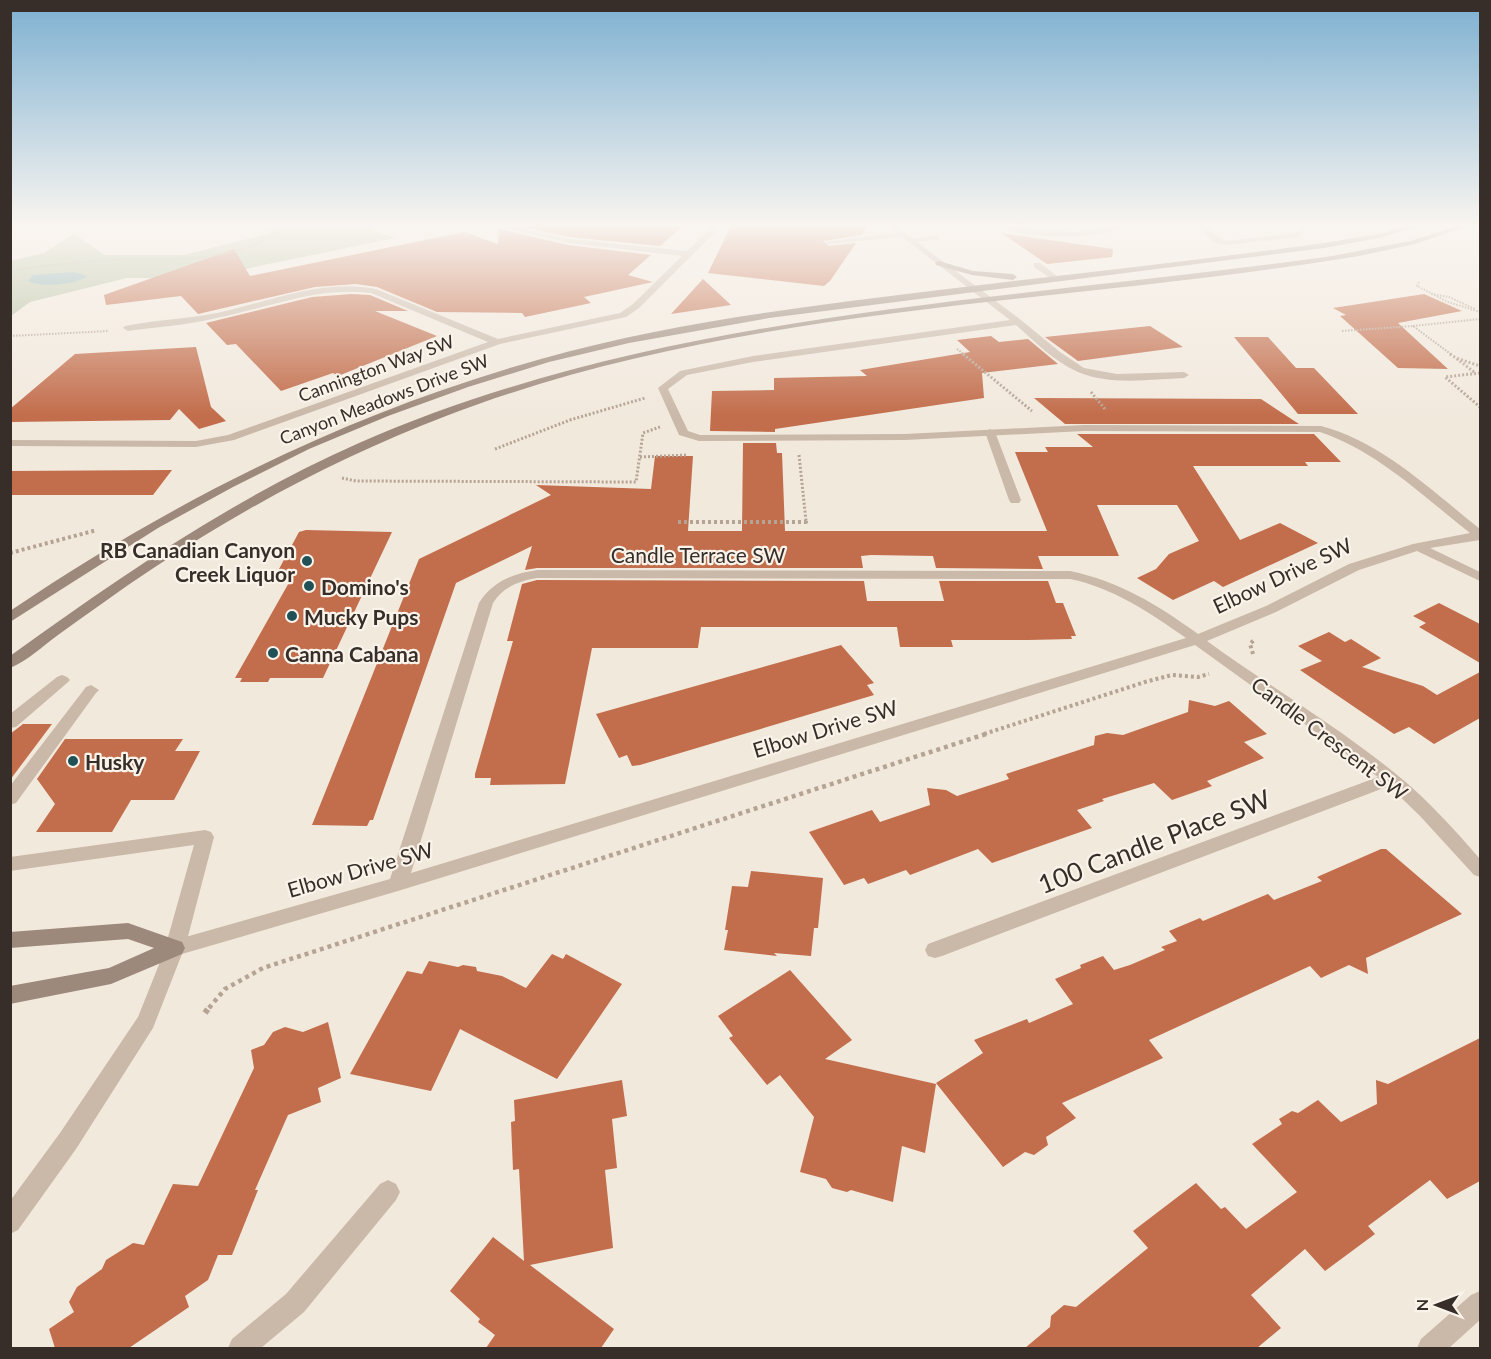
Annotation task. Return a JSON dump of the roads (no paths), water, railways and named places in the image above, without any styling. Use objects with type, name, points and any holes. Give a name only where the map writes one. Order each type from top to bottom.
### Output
[{"type":"main road","name":"Canyon Meadows Drive SW","points":[[10,618],[138,533],[208,494],[289,454],[436,394],[506,371],[629,340],[784,312],[970,289]]},
{"type":"main road","name":"Canyon Meadows Drive SW","points":[[10,663],[109,590],[205,529],[284,484],[429,419],[570,372],[681,345],[783,326],[1073,289]]},
{"type":"main road","points":[[10,940],[128,931],[175,948]]},
{"type":"main road","name":"Elbow Drive SW","points":[[10,995],[111,976],[175,948]]},
{"type":"street","points":[[128,328],[206,317],[340,289]]},
{"type":"street","points":[[365,289],[497,342]]},
{"type":"street","name":"Cannington Way SW","points":[[10,443],[196,444],[243,435],[497,342],[626,314],[651,289]]},
{"type":"street","points":[[974,289],[1018,322],[1060,358],[1083,371],[1101,376],[1184,375]]},
{"type":"street","points":[[1018,322],[753,358],[684,373],[663,388],[680,430],[689,436],[699,438],[905,437],[1084,428],[1306,427],[1329,430],[1361,445],[1480,535]]},
{"type":"street","points":[[990,432],[1015,500]]},
{"type":"street","name":"Elbow Drive SW","points":[[175,948],[398,884],[1196,640],[1271,609],[1354,567],[1418,547],[1454,538],[1480,535]]},
{"type":"street","points":[[1418,547],[1480,577]]},
{"type":"street","name":"Candle Terrace SW","points":[[398,884],[486,603],[490,595],[505,583],[526,576],[1070,575],[1101,581],[1121,590],[1196,640]]},
{"type":"street","name":"Candle Crescent SW","points":[[1196,640],[1391,779],[1441,826],[1480,870]]},
{"type":"street","points":[[10,723],[62,680]]},
{"type":"street","points":[[10,799],[91,690]]},
{"type":"street","name":"100 Candle Place SW","points":[[935,950],[1391,779]]},
{"type":"street","points":[[10,864],[205,837],[175,948],[146,1022],[68,1141],[10,1222]]},
{"type":"street","points":[[241,1348],[295,1303],[388,1192]]},
{"type":"street","points":[[1430,1348],[1480,1304]]},
{"type":"place","name":"RB Canadian Canyon Creek Liquor","points":[[307,561]]},
{"type":"place","name":"Domino's","points":[[309,586]]},
{"type":"place","name":"Mucky Pups","points":[[292,616]]},
{"type":"place","name":"Canna Cabana","points":[[273,653]]},
{"type":"place","name":"Husky","points":[[73,761]]}]
